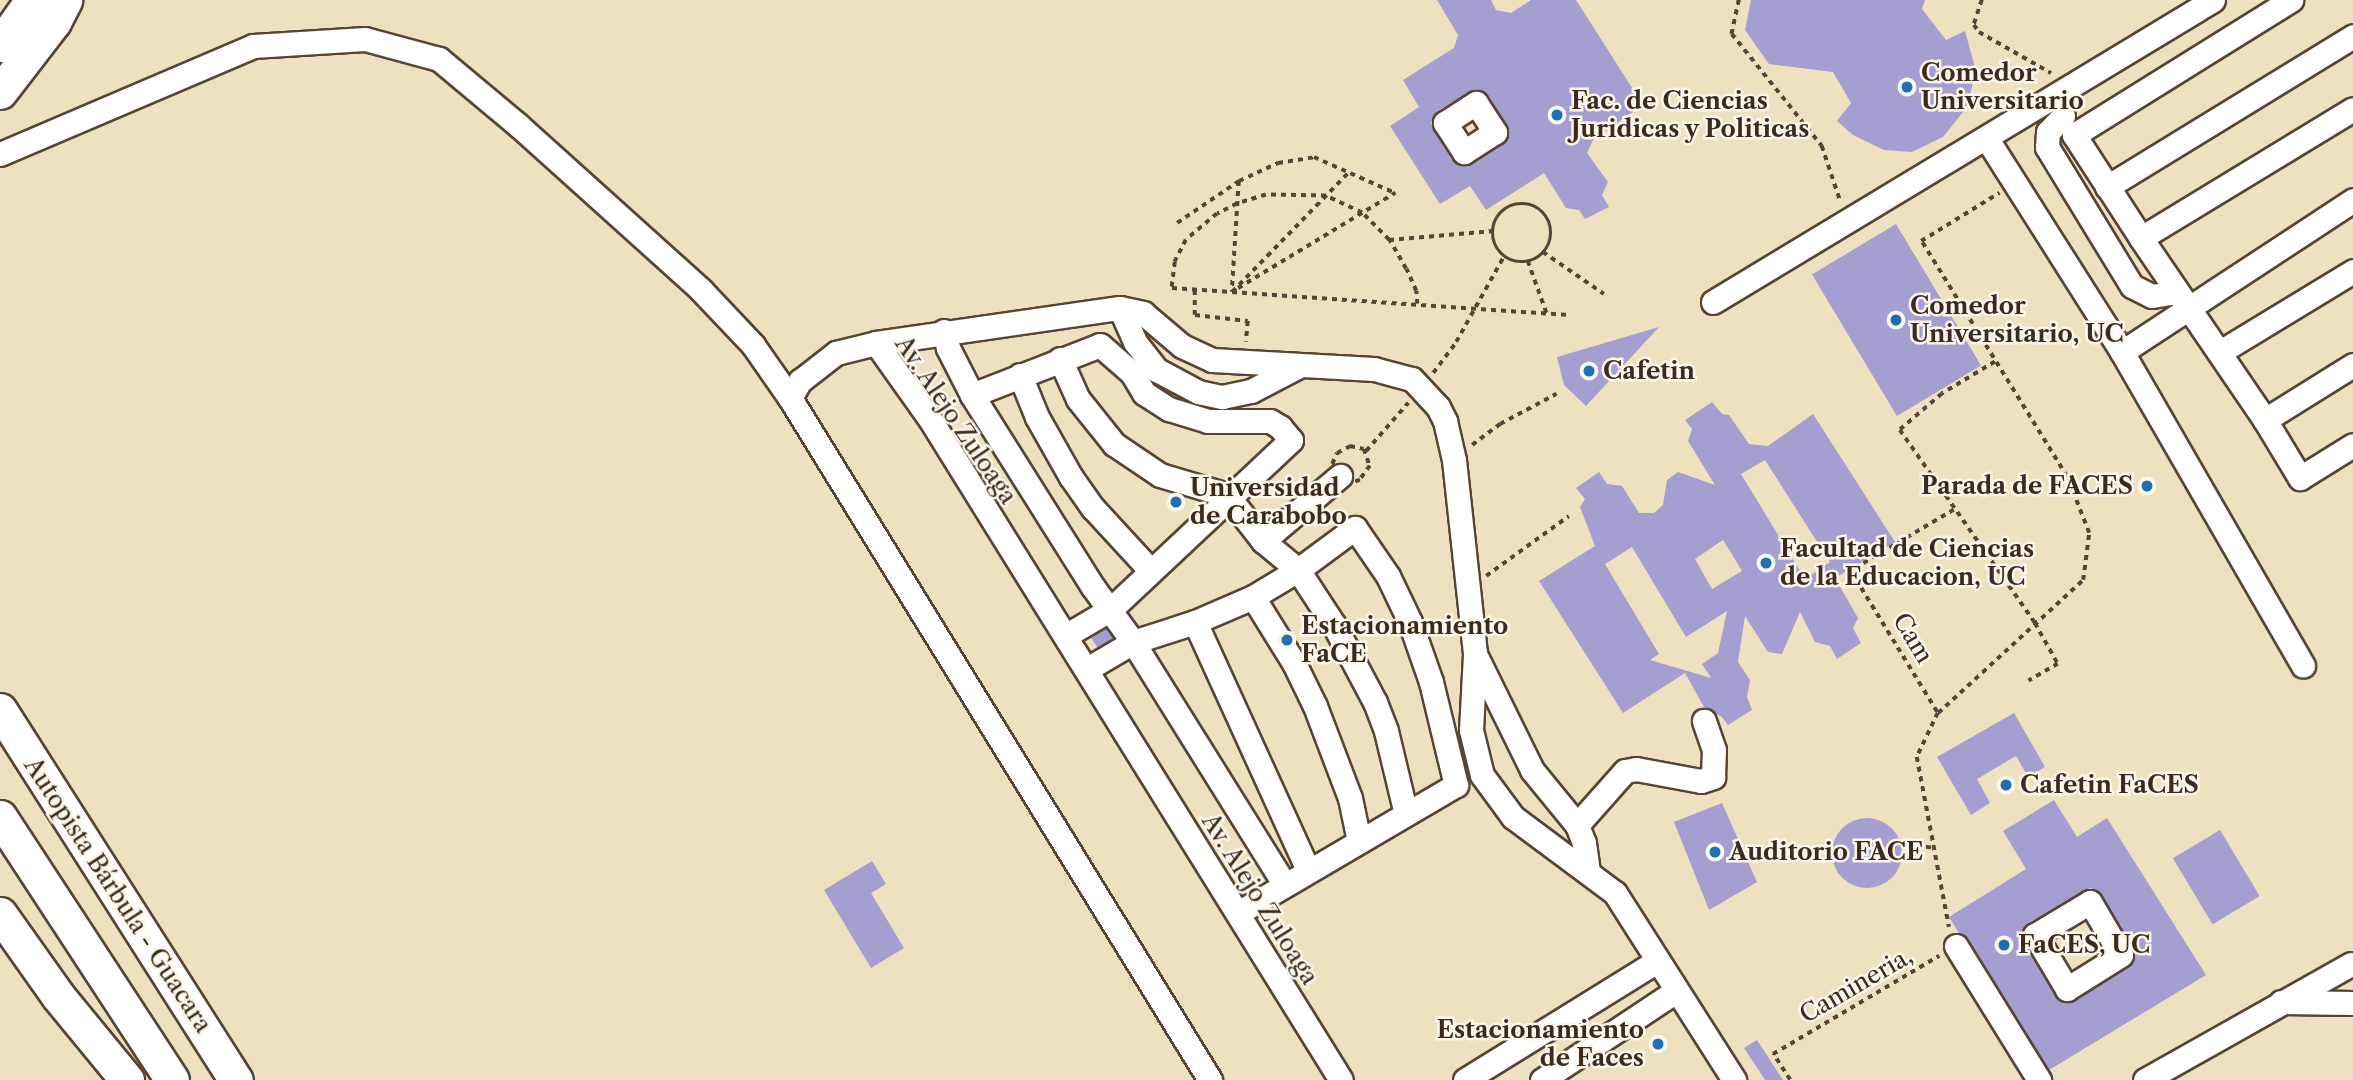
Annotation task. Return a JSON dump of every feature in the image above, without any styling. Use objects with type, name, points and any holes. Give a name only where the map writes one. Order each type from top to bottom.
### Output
[{"type":"highway","points":[[0,45],[32,0]]},
{"type":"highway","points":[[0,92],[54,22],[65,0]]},
{"type":"highway","name":"Autopista Bárbula - Guacara","points":[[0,710],[236,1080]]},
{"type":"highway","points":[[0,817],[172,1080]]},
{"type":"highway","points":[[0,914],[58,996],[125,1080]]},
{"type":"highway","points":[[0,953],[125,1080]]},
{"type":"street","points":[[2181,300],[2152,296],[2132,286],[2047,147],[2048,132],[2063,117],[2074,86],[2213,0]]},
{"type":"street","points":[[1713,302],[1987,139],[2063,117],[2291,0]]},
{"type":"street","points":[[2107,187],[2353,36]]},
{"type":"street","points":[[0,153],[253,46],[365,39],[439,59],[518,125],[701,290],[753,345],[790,398],[1210,1080]]},
{"type":"street","points":[[2141,238],[2353,109]]},
{"type":"street","points":[[2063,117],[2181,300],[2220,352],[2265,420],[2300,478],[2353,445]]},
{"type":"street","points":[[1987,139],[2122,352],[2303,666]]},
{"type":"street","points":[[2122,352],[2181,300],[2353,200]]},
{"type":"street","points":[[2220,352],[2353,271]]},
{"type":"street","points":[[1120,309],[1135,342],[1157,370],[1198,392],[1222,397],[1251,391],[1302,365]]},
{"type":"street","points":[[876,342],[1120,309],[1143,313],[1168,337],[1212,360],[1374,369],[1412,379],[1422,388],[1445,421],[1454,460],[1475,654],[1471,730],[1482,775],[1513,817],[1615,893],[1734,1080]]},
{"type":"street","points":[[944,331],[948,348],[972,395],[1093,587],[1133,642],[1284,884]]},
{"type":"street","name":"Av. Alejo Zuloaga","points":[[790,398],[800,381],[836,353],[876,342],[930,419],[1341,1080]]},
{"type":"street","points":[[972,395],[1100,345],[1123,363],[1144,393],[1178,413],[1209,421],[1270,421],[1280,427],[1291,440],[1231,500],[1150,570],[1111,609],[1065,636]]},
{"type":"street","points":[[1060,359],[1089,416],[1120,450],[1160,475],[1217,492],[1231,500],[1263,541],[1298,570],[1335,625],[1375,702],[1388,741],[1406,814]]},
{"type":"street","points":[[2265,420],[2353,365]]},
{"type":"street","points":[[1020,375],[1037,417],[1071,477],[1093,508],[1150,570]]},
{"type":"street","points":[[1263,541],[1340,476]]},
{"type":"street","points":[[1087,669],[1133,642],[1195,622],[1253,597],[1298,570],[1355,528],[1388,576],[1402,602],[1430,682],[1456,785],[1238,913]]},
{"type":"street","points":[[1253,597],[1294,663],[1315,706],[1350,798],[1359,841]]},
{"type":"street","points":[[1195,622],[1308,870]]},
{"type":"street","points":[[1475,654],[1532,770],[1577,825],[1584,843],[1588,872]]},
{"type":"street","points":[[1577,825],[1625,771],[1636,769],[1701,781],[1713,777],[1714,750],[1704,721]]},
{"type":"street","points":[[1951,949],[2039,1080]]},
{"type":"street","points":[[1465,1080],[1657,961]]},
{"type":"street","points":[[2145,1080],[2351,964]]},
{"type":"street","points":[[1542,1080],[1676,991]]},
{"type":"street","points":[[2281,1002],[2353,1003]]},
{"type":"path","points":[[1739,0],[1731,34],[1822,146],[1847,223]]},
{"type":"path","points":[[1982,0],[1974,25],[1979,32],[2074,86]]},
{"type":"path","points":[[1177,223],[1239,181],[1278,163],[1314,157],[1395,193],[1232,292]]},
{"type":"path","points":[[1232,292],[1349,172]]},
{"type":"path","points":[[1232,292],[1239,181]]},
{"type":"path","points":[[1951,949],[1952,942],[1917,757],[1938,713],[2083,580],[2089,533],[2067,477],[1921,241],[2007,188]]},
{"type":"path","points":[[1417,304],[1416,291],[1389,240],[1362,213],[1326,196],[1265,195],[1237,204],[1217,214],[1186,240],[1175,262],[1172,288],[1569,315]]},
{"type":"path","points":[[1516,204],[1533,205],[1546,215],[1552,231],[1548,247],[1543,252],[1528,261],[1520,262],[1504,256],[1495,243],[1494,231],[1502,212],[1516,204]]},
{"type":"path","points":[[1389,240],[1494,231]]},
{"type":"path","points":[[1543,252],[1604,294]]},
{"type":"path","points":[[1366,451],[1422,388],[1476,308],[1504,256]]},
{"type":"path","points":[[1528,261],[1547,314]]},
{"type":"path","points":[[1195,290],[1195,315],[1248,321],[1245,362]]},
{"type":"path","points":[[1995,362],[1942,394],[1900,430],[2035,623],[2058,664],[2028,681]]},
{"type":"path","points":[[1454,460],[1500,424],[1556,394]]},
{"type":"path","name":"Cam","points":[[1938,713],[1851,571],[1954,510]]},
{"type":"path","points":[[1469,589],[1569,516]]},
{"type":"path","points":[[1906,844],[1934,848]]},
{"type":"path","name":"Camineria,","points":[[1790,1080],[1773,1054],[1951,949]]},
{"type":"building","name":"Fac. de Ciencias Juridicas y Politicas","points":[[1437,0],[1491,0],[1496,10],[1511,13],[1531,0],[1576,0],[1643,105],[1593,140],[1587,153],[1608,182],[1602,195],[1609,207],[1585,219],[1579,210],[1566,208],[1544,173],[1486,210],[1470,186],[1440,204],[1390,126],[1419,107],[1403,80],[1454,48],[1458,35]],"holes":[[[1476,89],[1488,95],[1509,132],[1503,144],[1464,166],[1452,160],[1431,123],[1437,111]]]},
{"type":"building","name":"Comedor Universitario","points":[[1751,0],[1925,0],[1922,9],[1946,40],[1965,31],[1976,71],[1967,107],[1943,137],[1912,152],[1884,150],[1853,135],[1837,121],[1851,103],[1833,72],[1769,64],[1745,30]]},
{"type":"building","name":"Comedor Universitario, UC","points":[[1896,224],[1981,365],[1897,416],[1812,274]]},
{"type":"building","name":"Cafetin","points":[[1659,327],[1586,406],[1564,385],[1557,357]]},
{"type":"building","name":"Facultad de Ciencias de la Educacion, UC","points":[[1712,402],[1722,414],[1729,415],[1749,444],[1768,446],[1813,414],[1895,542],[1835,578],[1858,618],[1853,628],[1861,643],[1837,659],[1830,646],[1815,642],[1800,612],[1782,654],[1768,652],[1745,616],[1738,662],[1750,680],[1747,697],[1752,710],[1728,725],[1722,717],[1704,707],[1685,673],[1623,713],[1539,581],[1595,546],[1580,507],[1585,499],[1576,488],[1599,472],[1607,484],[1622,486],[1639,513],[1654,513],[1663,505],[1667,480],[1678,472],[1715,485],[1688,441],[1692,429],[1685,420]],"holes":[[[1765,460],[1830,562],[1805,579],[1741,474]],[[1723,540],[1742,571],[1712,589],[1695,559]],[[1632,547],[1686,637],[1727,611],[1718,653],[1702,664],[1711,678],[1650,660],[1659,654],[1605,564]]]},
{"type":"building","points":[[1106,628],[1113,638],[1098,648],[1091,638]]},
{"type":"building","points":[[2014,713],[2045,767],[2028,777],[2016,756],[1977,779],[1990,803],[1971,815],[1937,757]]},
{"type":"building","name":"FaCES, UC","points":[[2054,800],[2077,837],[2107,818],[2206,975],[2049,1070],[1968,939],[1959,933],[1949,917],[2026,869],[2003,831]],"holes":[[[2090,888],[2102,895],[2135,955],[2128,967],[2067,1003],[2055,996],[2021,934],[2028,923]]]},
{"type":"building","name":"Auditorio FACE","points":[[1722,803],[1757,882],[1709,910],[1674,822]]},
{"type":"building","points":[[1867,818],[1886,824],[1896,834],[1902,853],[1896,872],[1886,882],[1867,888],[1848,882],[1838,872],[1832,853],[1838,834],[1848,824]]},
{"type":"building","points":[[2220,830],[2260,896],[2213,924],[2173,858]]},
{"type":"building","points":[[872,861],[886,884],[871,893],[904,948],[871,968],[824,890]]},
{"type":"building","points":[[1757,1040],[1783,1080],[1765,1080],[1744,1048]]},
{"type":"place","name":"Comedor Universitario","points":[[1907,87]]},
{"type":"place","name":"Fac. de Ciencias Juridicas y Politicas","points":[[1557,115]]},
{"type":"place","name":"Comedor Universitario, UC","points":[[1896,320]]},
{"type":"place","name":"Cafetin","points":[[1589,371]]},
{"type":"place","name":"Parada de FACES","points":[[2147,486]]},
{"type":"place","name":"Universidad de Carabobo","points":[[1176,502]]},
{"type":"place","name":"Facultad de Ciencias de la Educacion, UC","points":[[1766,563]]},
{"type":"place","name":"Estacionamiento FaCE","points":[[1287,640]]},
{"type":"place","name":"Cafetin FaCES","points":[[2006,785]]},
{"type":"place","name":"Auditorio FACE","points":[[1715,852]]},
{"type":"place","name":"FaCES, UC","points":[[2004,945]]},
{"type":"place","name":"Estacionamiento de Faces","points":[[1658,1044]]}]
